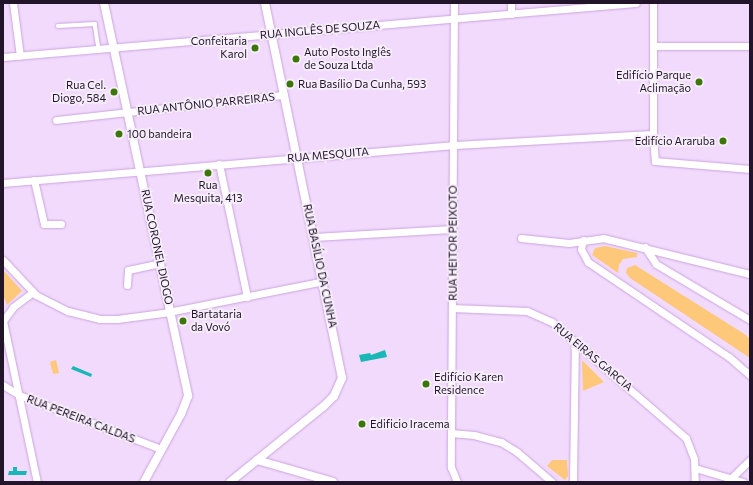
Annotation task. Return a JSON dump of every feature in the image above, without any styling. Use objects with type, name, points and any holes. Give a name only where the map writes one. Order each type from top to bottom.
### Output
[{"type":"street","points":[[14,3],[20,56]]},
{"type":"street","name":"RUA CORONEL DIOGO","points":[[104,3],[141,170],[188,396],[144,482]]},
{"type":"street","name":"RUA BASÍLIO DA CUNHA","points":[[230,482],[324,406],[339,387],[342,374],[324,281],[265,3]]},
{"type":"street","name":"RUA HEITOR PEIXOTO","points":[[454,3],[451,467],[457,482]]},
{"type":"street","points":[[511,3],[511,14]]},
{"type":"street","name":"RUA INGLÊS DE SOUZA","points":[[3,57],[511,14],[567,6],[636,3]]},
{"type":"street","points":[[653,3],[653,134],[655,161],[750,169]]},
{"type":"street","points":[[654,46],[750,46]]},
{"type":"street","name":"RUA ANTÔNIO PARREIRAS","points":[[56,120],[284,95]]},
{"type":"street","name":"RUA MESQUITA","points":[[3,183],[141,170],[454,145],[653,134]]},
{"type":"street","points":[[219,164],[247,297]]},
{"type":"street","points":[[34,180],[44,224],[61,224]]},
{"type":"street","points":[[314,237],[452,229]]},
{"type":"street","points":[[521,238],[563,243],[603,238],[645,247],[750,274]]},
{"type":"street","points":[[584,240],[581,249],[588,262],[729,357],[750,375]]},
{"type":"street","points":[[645,247],[656,264],[750,320]]},
{"type":"street","points":[[3,260],[34,292],[68,311],[100,319],[117,319],[171,312],[324,281]]},
{"type":"street","points":[[127,285],[128,270],[160,263]]},
{"type":"street","points":[[34,292],[13,307],[3,321],[37,482]]},
{"type":"street","name":"RUA EIRAS GARCIA","points":[[452,308],[528,311],[552,322],[686,438],[695,468],[695,482]]},
{"type":"street","points":[[573,482],[575,341]]},
{"type":"street","name":"RUA PEREIRA CALDAS","points":[[3,385],[19,396],[161,449]]},
{"type":"street","points":[[451,433],[474,435],[501,442],[517,452],[552,482]]},
{"type":"street","points":[[257,460],[333,482]]},
{"type":"street","points":[[730,480],[750,460]]},
{"type":"street","points":[[695,468],[730,480],[743,482]]},
{"type":"lane","points":[[58,26],[92,22],[97,29],[99,49]]},
{"type":"shaded area","points":[[605,246],[637,253],[637,257],[623,259],[619,265],[618,273],[592,255],[595,248]]},
{"type":"shaded area","points":[[635,265],[746,335],[750,339],[750,358],[630,278],[626,273],[627,268]]},
{"type":"shaded area","points":[[3,270],[22,291],[7,305],[3,295]]},
{"type":"shaded area","points":[[385,350],[387,357],[361,362],[359,355],[370,353],[371,355]]},
{"type":"shaded area","points":[[56,360],[59,373],[53,374],[50,362]]},
{"type":"shaded area","points":[[582,360],[604,382],[583,391]]},
{"type":"shaded area","points":[[73,366],[92,374],[91,377],[71,369]]},
{"type":"shaded area","points":[[552,460],[567,460],[568,476],[565,480],[547,466]]},
{"type":"shaded area","points":[[13,467],[17,467],[17,471],[27,471],[26,475],[8,475],[9,471],[13,471]]},
{"type":"place","name":"Confeitaria Karol","points":[[255,48]]},
{"type":"place","name":"Auto Posto Inglês de Souza Ltda","points":[[296,59]]},
{"type":"place","name":"Edifício Parque Aclimação","points":[[699,82]]},
{"type":"place","name":"Rua Basílio Da Cunha, 593","points":[[290,84]]},
{"type":"place","name":"Rua Cel. Diogo, 584","points":[[114,92]]},
{"type":"place","name":"100 bandeira","points":[[119,134]]},
{"type":"place","name":"Edifício Araruba","points":[[723,141]]},
{"type":"place","name":"Rua Mesquita, 413","points":[[208,173]]},
{"type":"place","name":"Bartataria da Vovó","points":[[183,321]]},
{"type":"place","name":"Edifício Karen Residence","points":[[426,384]]},
{"type":"place","name":"Edificio Iracema","points":[[362,424]]}]
